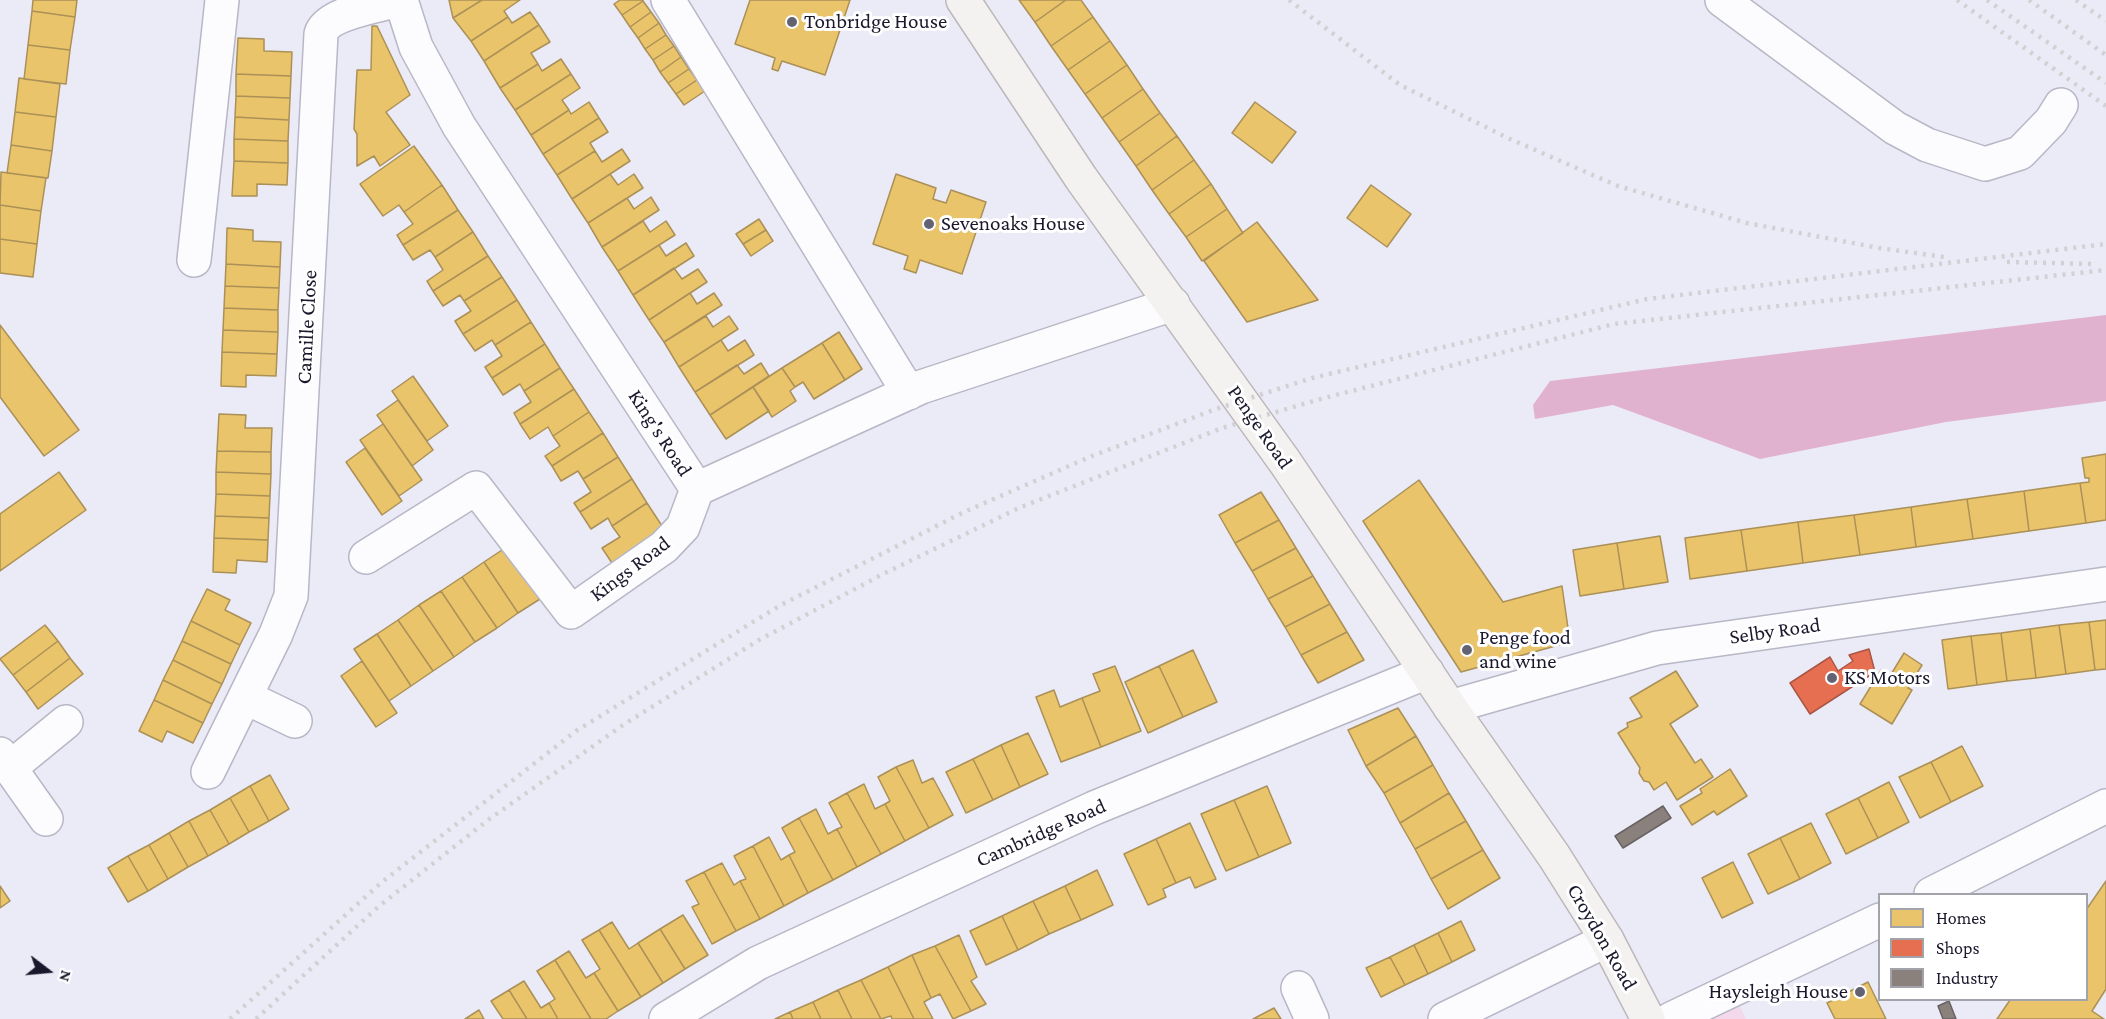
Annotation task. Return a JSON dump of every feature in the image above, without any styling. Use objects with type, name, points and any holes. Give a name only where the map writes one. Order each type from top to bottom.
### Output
[{"type":"main road","name":"Penge Road","points":[[963,0],[1081,178],[1285,462],[1450,707],[1554,856]]},
{"type":"main road","name":"Croydon Road","points":[[1554,856],[1607,940],[1648,1019]]},
{"type":"street","points":[[194,260],[222,0]]},
{"type":"street","name":"King's Road","points":[[400,0],[416,47],[448,107],[697,489],[909,393],[1173,304]]},
{"type":"street","name":"Camille Close","points":[[208,772],[291,596],[321,34],[323,27],[335,18],[400,0]]},
{"type":"street","points":[[668,0],[909,393]]},
{"type":"street","points":[[1722,0],[1895,128],[1927,145],[1985,164],[2020,153],[2051,121],[2061,105]]},
{"type":"street","name":"Kings Road","points":[[366,557],[476,488],[571,612],[664,547],[683,527],[697,489]]},
{"type":"street","name":"Selby Road","points":[[1450,707],[1657,648],[2106,584]]},
{"type":"street","name":"Cambridge Road","points":[[666,1019],[758,963],[1094,808],[1427,672]]},
{"type":"street","points":[[245,697],[295,721]]},
{"type":"street","points":[[46,819],[5,760],[66,722]]},
{"type":"street","points":[[1933,893],[2106,806]]},
{"type":"street","points":[[1671,1019],[1878,921]]},
{"type":"street","points":[[1445,1019],[1607,940]]},
{"type":"street","points":[[1298,988],[1312,1019]]},
{"type":"shaded area","points":[[2106,315],[2106,401],[1946,422],[1760,459],[1613,405],[1535,419],[1533,405],[1550,381]]},
{"type":"shaded area","points":[[1738,1003],[1746,1019],[1705,1019]]},
{"type":"building: Homes","points":[[33,0],[77,0],[75,17],[32,11]]},
{"type":"building: Homes","points":[[449,0],[482,0],[453,18]]},
{"type":"building: Homes","points":[[482,0],[520,0],[504,11],[508,17],[471,41],[453,18]]},
{"type":"building: Homes","points":[[620,0],[643,1],[622,15],[614,4]]},
{"type":"building: Homes","name":"Tonbridge House","points":[[750,0],[850,0],[825,75],[782,61],[778,71],[772,69],[775,58],[735,44]]},
{"type":"building: Homes","points":[[1019,0],[1066,0],[1035,22]]},
{"type":"building: Homes","points":[[1066,0],[1081,0],[1093,17],[1051,46],[1035,22]]},
{"type":"building: Homes","points":[[643,1],[651,12],[630,27],[622,15]]},
{"type":"building: Homes","points":[[32,11],[75,17],[70,50],[28,45]]},
{"type":"building: Homes","points":[[530,12],[539,25],[484,61],[471,41],[508,17],[512,23]]},
{"type":"building: Homes","points":[[651,12],[659,23],[638,38],[630,27]]},
{"type":"building: Homes","points":[[1093,17],[1110,41],[1068,70],[1051,46]]},
{"type":"building: Homes","points":[[659,23],[666,35],[645,49],[638,38]]},
{"type":"building: Homes","points":[[539,25],[550,42],[531,53],[538,64],[500,88],[484,61]]},
{"type":"building: Homes","points":[[372,26],[377,26],[410,95],[386,112],[410,145],[380,166],[374,156],[357,166],[357,134],[354,129],[357,70],[371,70]]},
{"type":"building: Homes","points":[[666,35],[674,46],[653,60],[645,49]]},
{"type":"building: Homes","points":[[238,38],[264,39],[264,51],[292,52],[291,76],[236,74]]},
{"type":"building: Homes","points":[[1110,41],[1127,65],[1085,94],[1068,70]]},
{"type":"building: Homes","points":[[28,45],[70,50],[66,84],[24,79]]},
{"type":"building: Homes","points":[[674,46],[681,57],[660,72],[653,60]]},
{"type":"building: Homes","points":[[681,57],[689,69],[668,83],[660,72]]},
{"type":"building: Homes","points":[[561,59],[571,74],[515,110],[500,88],[538,64],[542,71]]},
{"type":"building: Homes","points":[[1127,65],[1143,89],[1102,118],[1085,94]]},
{"type":"building: Homes","points":[[689,69],[697,80],[676,94],[668,83]]},
{"type":"building: Homes","points":[[236,74],[291,76],[290,98],[236,96]]},
{"type":"building: Homes","points":[[571,74],[580,88],[562,100],[569,110],[531,135],[515,110]]},
{"type":"building: Homes","points":[[19,78],[60,84],[56,117],[15,112]]},
{"type":"building: Homes","points":[[697,80],[705,91],[684,105],[676,94]]},
{"type":"building: Homes","points":[[1143,89],[1160,113],[1119,142],[1102,118]]},
{"type":"building: Homes","points":[[236,96],[290,98],[289,120],[235,117]]},
{"type":"building: Homes","points":[[589,102],[599,118],[543,154],[531,135],[569,110],[571,114]]},
{"type":"building: Homes","points":[[1255,102],[1296,132],[1272,163],[1232,133]]},
{"type":"building: Homes","points":[[15,112],[56,117],[52,151],[11,145]]},
{"type":"building: Homes","points":[[1160,113],[1177,136],[1136,166],[1119,142]]},
{"type":"building: Homes","points":[[235,117],[289,120],[288,141],[234,139]]},
{"type":"building: Homes","points":[[599,118],[608,132],[590,143],[595,151],[557,175],[543,154]]},
{"type":"building: Homes","points":[[1177,136],[1194,160],[1152,190],[1136,166]]},
{"type":"building: Homes","points":[[234,139],[288,141],[288,163],[234,161]]},
{"type":"building: Homes","points":[[11,145],[52,151],[48,178],[7,173]]},
{"type":"building: Homes","points":[[414,146],[442,185],[404,212],[399,205],[383,216],[360,184]]},
{"type":"building: Homes","points":[[622,149],[630,161],[572,199],[557,175],[595,151],[602,162]]},
{"type":"building: Homes","points":[[1194,160],[1211,184],[1169,214],[1152,190]]},
{"type":"building: Homes","points":[[234,161],[288,163],[287,185],[257,184],[257,196],[232,196]]},
{"type":"building: Homes","points":[[1,172],[46,178],[41,211],[0,205]]},
{"type":"building: Homes","points":[[610,174],[618,185],[634,174],[643,188],[588,223],[572,199]]},
{"type":"building: Homes","name":"Sevenoaks House","points":[[896,174],[936,188],[933,199],[946,203],[951,190],[986,202],[962,274],[920,260],[916,273],[904,269],[908,256],[873,244]]},
{"type":"building: Homes","points":[[1211,184],[1227,209],[1186,237],[1169,214]]},
{"type":"building: Homes","points":[[442,185],[458,210],[403,245],[397,235],[413,224],[404,212]]},
{"type":"building: Homes","points":[[1371,185],[1411,214],[1387,247],[1347,218]]},
{"type":"building: Homes","points":[[651,197],[659,210],[602,247],[588,223],[627,198],[634,209]]},
{"type":"building: Homes","points":[[0,205],[41,211],[37,244],[0,239]]},
{"type":"building: Homes","points":[[1227,209],[1243,233],[1202,261],[1186,237]]},
{"type":"building: Homes","points":[[458,210],[473,232],[435,257],[430,250],[413,260],[403,245]]},
{"type":"building: Homes","points":[[759,219],[766,230],[743,244],[736,234]]},
{"type":"building: Homes","points":[[643,221],[650,232],[666,221],[675,235],[618,271],[602,247]]},
{"type":"building: Homes","points":[[1257,222],[1318,300],[1247,322],[1204,261]]},
{"type":"building: Homes","points":[[227,228],[253,230],[253,241],[281,242],[280,267],[226,264]]},
{"type":"building: Homes","points":[[766,230],[773,241],[751,256],[743,244]]},
{"type":"building: Homes","points":[[473,232],[488,256],[433,291],[427,281],[443,270],[435,257]]},
{"type":"building: Homes","points":[[0,239],[37,244],[33,277],[0,273]]},
{"type":"building: Homes","points":[[686,243],[694,256],[633,295],[618,271],[659,245],[666,256]]},
{"type":"building: Homes","points":[[488,256],[502,277],[464,301],[460,295],[443,306],[433,291]]},
{"type":"building: Homes","points":[[226,264],[280,267],[279,288],[225,286]]},
{"type":"building: Homes","points":[[674,268],[682,279],[698,269],[707,282],[649,320],[633,295]]},
{"type":"building: Homes","points":[[502,277],[517,300],[463,334],[455,321],[471,311],[464,301]]},
{"type":"building: Homes","points":[[225,286],[279,288],[278,310],[224,308]]},
{"type":"building: Homes","points":[[690,293],[697,304],[714,293],[722,305],[664,342],[649,320]]},
{"type":"building: Homes","points":[[517,300],[531,322],[495,345],[492,340],[475,351],[463,334]]},
{"type":"building: Homes","points":[[224,308],[278,310],[278,332],[223,330]]},
{"type":"building: Homes","points":[[706,316],[713,327],[729,316],[738,329],[679,367],[664,342]]},
{"type":"building: Homes","points":[[531,322],[545,344],[492,378],[485,367],[502,356],[495,345]]},
{"type":"building: Homes","points":[[0,325],[79,430],[44,456],[0,397]]},
{"type":"building: Homes","points":[[223,330],[278,332],[277,354],[222,352]]},
{"type":"building: Homes","points":[[839,332],[862,369],[845,380],[822,343]]},
{"type":"building: Homes","points":[[721,340],[728,351],[745,340],[754,355],[695,392],[679,367]]},
{"type":"building: Homes","points":[[822,343],[845,380],[814,399],[803,382],[795,387],[782,368]]},
{"type":"building: Homes","points":[[545,344],[560,368],[524,391],[520,384],[503,395],[492,378]]},
{"type":"building: Homes","points":[[222,352],[277,354],[276,376],[246,375],[246,387],[221,386]]},
{"type":"building: Homes","points":[[761,363],[769,376],[710,415],[695,392],[737,365],[744,374]]},
{"type":"building: Homes","points":[[560,368],[574,389],[520,424],[514,413],[531,402],[524,391]]},
{"type":"building: Homes","points":[[782,368],[795,387],[790,391],[796,401],[772,417],[753,387]]},
{"type":"building: Homes","points":[[413,376],[448,426],[427,441],[392,391]]},
{"type":"building: Homes","points":[[753,387],[769,411],[726,439],[710,415]]},
{"type":"building: Homes","points":[[574,389],[589,412],[553,436],[548,427],[530,439],[520,424]]},
{"type":"building: Homes","points":[[398,400],[433,450],[412,466],[377,415]]},
{"type":"building: Homes","points":[[589,412],[603,433],[552,466],[545,456],[560,446],[553,436]]},
{"type":"building: Homes","points":[[219,414],[246,415],[245,428],[272,428],[271,452],[217,451]]},
{"type":"building: Homes","points":[[383,424],[422,480],[399,496],[360,440]]},
{"type":"building: Homes","points":[[603,433],[618,457],[583,479],[578,471],[561,481],[552,466]]},
{"type":"building: Homes","points":[[365,448],[402,501],[382,515],[346,462]]},
{"type":"building: Homes","points":[[217,451],[271,452],[271,474],[216,472]]},
{"type":"building: Homes","points":[[2106,454],[2106,520],[2086,523],[2080,483],[2089,482],[2089,478],[2085,478],[2082,458]]},
{"type":"building: Homes","points":[[618,457],[632,479],[580,512],[574,503],[591,492],[583,479]]},
{"type":"building: Homes","points":[[59,472],[86,510],[0,571],[0,514]]},
{"type":"building: Homes","points":[[216,472],[271,474],[270,496],[216,494]]},
{"type":"building: Homes","points":[[632,479],[647,503],[612,526],[608,518],[591,529],[580,512]]},
{"type":"building: Homes","points":[[1419,480],[1503,602],[1562,586],[1570,642],[1461,672],[1363,521]]},
{"type":"building: Homes","points":[[2080,483],[2086,523],[2029,531],[2024,491]]},
{"type":"building: Homes","points":[[2024,491],[2029,531],[1973,539],[1967,499]]},
{"type":"building: Homes","points":[[1261,492],[1279,520],[1235,543],[1219,515]]},
{"type":"building: Homes","points":[[216,494],[270,496],[269,518],[215,516]]},
{"type":"building: Homes","points":[[1967,499],[1973,539],[1916,547],[1911,507]]},
{"type":"building: Homes","points":[[647,503],[664,529],[612,563],[602,548],[620,537],[612,526]]},
{"type":"building: Homes","points":[[1911,507],[1916,547],[1860,555],[1854,515]]},
{"type":"building: Homes","points":[[1854,515],[1860,555],[1803,563],[1798,522]]},
{"type":"building: Homes","points":[[215,516],[269,518],[268,540],[214,538]]},
{"type":"building: Homes","points":[[1279,520],[1296,548],[1252,571],[1235,543]]},
{"type":"building: Homes","points":[[1798,522],[1803,563],[1747,571],[1741,530]]},
{"type":"building: Homes","points":[[1741,530],[1747,571],[1690,579],[1685,538]]},
{"type":"building: Homes","points":[[1660,536],[1668,582],[1624,589],[1617,543]]},
{"type":"building: Homes","points":[[214,538],[268,540],[267,562],[237,560],[236,573],[213,572]]},
{"type":"building: Homes","points":[[1617,543],[1624,589],[1580,596],[1573,550]]},
{"type":"building: Homes","points":[[505,548],[540,599],[518,613],[484,562]]},
{"type":"building: Homes","points":[[1296,548],[1313,576],[1268,599],[1252,571]]},
{"type":"building: Homes","points":[[484,562],[518,613],[497,628],[462,577]]},
{"type":"building: Homes","points":[[1313,576],[1330,604],[1285,627],[1268,599]]},
{"type":"building: Homes","points":[[462,577],[497,628],[475,642],[441,591]]},
{"type":"building: Homes","points":[[207,589],[230,600],[225,610],[251,623],[240,645],[191,621]]},
{"type":"building: Homes","points":[[441,591],[475,642],[454,657],[419,605]]},
{"type":"building: Homes","points":[[1330,604],[1347,632],[1301,655],[1285,627]]},
{"type":"building: Homes","points":[[419,605],[454,657],[433,671],[398,620]]},
{"type":"building: Homes","points":[[398,620],[433,671],[411,686],[377,634]]},
{"type":"building: Homes","points":[[2106,620],[2106,669],[2095,670],[2089,622]]},
{"type":"building: Homes","points":[[191,621],[240,645],[231,664],[182,641]]},
{"type":"building: Homes","points":[[2089,622],[2095,670],[2066,674],[2059,625]]},
{"type":"building: Homes","points":[[45,625],[58,641],[13,675],[0,659]]},
{"type":"building: Homes","points":[[2059,625],[2066,674],[2036,678],[2030,629]]},
{"type":"building: Homes","points":[[2030,629],[2036,678],[2007,681],[2001,633]]},
{"type":"building: Homes","points":[[1347,632],[1364,660],[1318,683],[1301,655]]},
{"type":"building: Homes","points":[[2001,633],[2007,681],[1977,685],[1971,636]]},
{"type":"building: Homes","points":[[377,634],[411,686],[389,701],[354,649]]},
{"type":"building: Homes","points":[[1971,636],[1977,685],[1948,689],[1942,640]]},
{"type":"building: Homes","points":[[58,641],[70,658],[26,692],[13,675]]},
{"type":"building: Homes","points":[[182,641],[231,664],[222,684],[173,660]]},
{"type":"building: Homes","points":[[1193,650],[1217,702],[1183,717],[1159,666]]},
{"type":"building: Homes","points":[[1904,653],[1922,665],[1908,688],[1912,690],[1892,724],[1860,704],[1881,670],[1890,676]]},
{"type":"building: Homes","points":[[70,658],[83,674],[38,709],[26,692]]},
{"type":"building: Homes","points":[[173,660],[222,684],[212,704],[163,680]]},
{"type":"building: Homes","points":[[362,661],[397,713],[376,727],[341,676]]},
{"type":"building: Homes","points":[[1115,666],[1141,731],[1101,747],[1082,698],[1100,691],[1093,674]]},
{"type":"building: Homes","points":[[1159,666],[1183,717],[1148,733],[1125,682]]},
{"type":"building: Homes","points":[[1676,671],[1698,706],[1670,724],[1695,763],[1701,759],[1713,777],[1677,800],[1666,782],[1654,790],[1649,782],[1644,781],[1639,773],[1640,768],[1618,733],[1628,727],[1627,723],[1642,717],[1630,698]]},
{"type":"building: Homes","points":[[163,680],[212,704],[203,723],[154,700]]},
{"type":"building: Homes","points":[[1054,690],[1060,707],[1082,698],[1101,747],[1061,762],[1036,697]]},
{"type":"building: Homes","points":[[154,700],[203,723],[193,743],[167,731],[162,742],[139,731]]},
{"type":"building: Homes","points":[[1398,708],[1416,736],[1366,766],[1348,730]]},
{"type":"building: Homes","points":[[1028,733],[1048,774],[1020,787],[1001,745]]},
{"type":"building: Homes","points":[[1416,736],[1433,765],[1384,793],[1366,766]]},
{"type":"building: Homes","points":[[1001,745],[1020,787],[993,800],[973,759]]},
{"type":"building: Homes","points":[[1962,746],[1983,786],[1951,802],[1931,762]]},
{"type":"building: Homes","points":[[973,759],[993,800],[966,813],[946,772]]},
{"type":"building: Homes","points":[[913,760],[922,783],[933,778],[953,815],[929,828],[896,767]]},
{"type":"building: Homes","points":[[1931,762],[1951,802],[1920,818],[1899,777]]},
{"type":"building: Homes","points":[[1433,765],[1449,793],[1400,823],[1384,793]]},
{"type":"building: Homes","points":[[896,767],[929,828],[905,841],[885,804],[890,801],[878,777]]},
{"type":"building: Homes","points":[[1730,769],[1747,796],[1717,815],[1714,811],[1692,825],[1680,806],[1702,793],[1700,789]]},
{"type":"building: Homes","points":[[270,775],[289,809],[269,821],[250,786]]},
{"type":"building: Homes","points":[[1889,782],[1909,822],[1878,838],[1858,798]]},
{"type":"building: Homes","points":[[864,784],[875,809],[885,804],[905,841],[881,854],[847,793]]},
{"type":"building: Homes","points":[[250,786],[269,821],[249,832],[230,798]]},
{"type":"building: Homes","points":[[1267,786],[1291,843],[1259,857],[1234,800]]},
{"type":"building: Homes","points":[[847,793],[881,854],[857,867],[837,829],[842,827],[829,803]]},
{"type":"building: Homes","points":[[1449,793],[1466,821],[1415,849],[1400,823]]},
{"type":"building: Homes","points":[[230,798],[249,832],[229,844],[210,810]]},
{"type":"building: Homes","points":[[1858,798],[1878,838],[1846,854],[1826,814]]},
{"type":"building: Homes","points":[[1234,800],[1259,857],[1226,871],[1201,814]]},
{"type":"building: Homes","points":[[816,809],[828,834],[837,829],[857,867],[833,880],[799,818]]},
{"type":"building: Homes","points":[[210,810],[229,844],[208,856],[189,821]]},
{"type":"building: Homes","points":[[799,818],[833,880],[808,893],[789,855],[795,852],[782,828]]},
{"type":"building: Homes","points":[[189,821],[208,856],[188,867],[169,833]]},
{"type":"building: Homes","points":[[1466,821],[1483,850],[1431,879],[1415,849]]},
{"type":"building: Homes","points":[[1190,823],[1216,879],[1195,888],[1190,877],[1176,883],[1156,839]]},
{"type":"building: Homes","points":[[1811,823],[1831,863],[1800,879],[1780,838]]},
{"type":"building: Homes","points":[[169,833],[188,867],[168,879],[149,845]]},
{"type":"building: Homes","points":[[769,837],[781,860],[789,855],[808,893],[784,906],[753,846]]},
{"type":"building: Homes","points":[[1780,838],[1800,879],[1768,894],[1748,854]]},
{"type":"building: Homes","points":[[1156,839],[1176,883],[1163,889],[1166,897],[1148,905],[1124,854]]},
{"type":"building: Homes","points":[[149,845],[168,879],[148,891],[128,856]]},
{"type":"building: Homes","points":[[753,846],[784,906],[760,919],[740,881],[746,879],[734,856]]},
{"type":"building: Homes","points":[[1483,850],[1500,878],[1448,909],[1431,879]]},
{"type":"building: Homes","points":[[128,856],[148,891],[128,902],[108,868]]},
{"type":"building: Homes","points":[[1733,862],[1753,903],[1722,918],[1702,878]]},
{"type":"building: Homes","points":[[722,863],[734,885],[740,881],[760,919],[736,931],[704,872]]},
{"type":"building: Homes","points":[[1097,870],[1113,905],[1081,920],[1065,886]]},
{"type":"building: Homes","points":[[704,872],[736,931],[712,944],[692,907],[699,904],[686,881]]},
{"type":"building: Homes","points":[[2106,881],[2106,989],[2092,1011],[2104,1019],[1997,1019],[2009,1001],[2088,1001],[2088,907]]},
{"type":"building: Homes","points":[[0,886],[10,901],[0,908]]},
{"type":"building: Homes","points":[[1065,886],[1081,920],[1049,934],[1033,901]]},
{"type":"building: Homes","points":[[1033,901],[1049,934],[1018,950],[1002,916]]},
{"type":"building: Homes","points":[[683,915],[708,955],[685,969],[660,929]]},
{"type":"building: Homes","points":[[1002,916],[1018,950],[986,965],[970,931]]},
{"type":"building: Homes","points":[[1461,921],[1475,950],[1452,962],[1438,933]]},
{"type":"building: Homes","points":[[612,922],[629,949],[638,943],[663,983],[641,997],[599,930]]},
{"type":"building: Homes","points":[[660,929],[685,969],[663,983],[638,943]]},
{"type":"building: Homes","points":[[599,930],[641,997],[618,1011],[594,973],[600,969],[582,940]]},
{"type":"building: Homes","points":[[1438,933],[1452,962],[1428,974],[1414,945]]},
{"type":"building: Homes","points":[[959,935],[977,977],[971,981],[986,1004],[971,1011],[935,946]]},
{"type":"building: Homes","points":[[1414,945],[1428,974],[1405,985],[1390,957]]},
{"type":"building: Homes","points":[[935,946],[971,1011],[953,1019],[940,994],[931,998],[912,955]]},
{"type":"building: Homes","points":[[569,951],[586,978],[594,973],[618,1011],[606,1019],[591,1019],[555,960]]},
{"type":"building: Homes","points":[[912,955],[931,998],[924,1002],[933,1019],[914,1019],[888,967]]},
{"type":"building: Homes","points":[[1390,957],[1405,985],[1381,997],[1366,968]]},
{"type":"building: Homes","points":[[555,960],[591,1019],[558,1019],[549,1003],[555,999],[537,971]]},
{"type":"building: Homes","points":[[888,967],[914,1019],[892,1019],[891,1016],[881,1019],[861,980]]},
{"type":"building: Homes","points":[[861,980],[881,1019],[852,1019],[838,990]]},
{"type":"building: Homes","points":[[524,981],[541,1008],[549,1003],[558,1019],[527,1019],[509,990]]},
{"type":"building: Homes","name":"Haysleigh House","points":[[1868,982],[1886,1019],[1835,1019],[1827,1003]]},
{"type":"building: Homes","points":[[509,990],[527,1019],[503,1019],[491,1001]]},
{"type":"building: Homes","points":[[838,990],[852,1019],[821,1019],[813,1002]]},
{"type":"building: Homes","points":[[813,1002],[821,1019],[793,1019],[790,1012]]},
{"type":"building: Homes","points":[[1274,1008],[1281,1019],[1253,1019]]},
{"type":"building: Homes","points":[[479,1010],[484,1019],[465,1019]]},
{"type":"building: Homes","points":[[790,1012],[793,1019],[775,1019]]},
{"type":"building: Shops","name":"KS Motors","points":[[1869,649],[1875,672],[1810,714],[1790,683],[1830,657],[1838,671],[1853,661],[1849,655]]},
{"type":"building: Industry","points":[[1663,806],[1671,818],[1623,848],[1615,836]]},
{"type":"building: Industry","points":[[1949,1001],[1956,1019],[1943,1019],[1938,1006]]},
{"type":"railway","points":[[1289,0],[1400,85],[1510,139],[1618,186],[1747,223],[1879,248],[1944,257]]},
{"type":"railway","points":[[1957,0],[2106,106]]},
{"type":"railway","points":[[1987,0],[2106,83]]},
{"type":"railway","points":[[2029,0],[2106,55]]},
{"type":"railway","points":[[2076,0],[2106,21]]},
{"type":"railway","points":[[230,1019],[382,882],[576,731],[779,606],[964,512],[1092,456],[1216,409],[1312,378],[1647,299],[2106,244]]},
{"type":"railway","points":[[2007,262],[2094,264]]},
{"type":"railway","points":[[256,1019],[378,907],[488,820],[623,725],[759,640],[883,574],[1021,507],[1222,428],[1324,398],[1614,324],[2106,270]]},
{"type":"place","name":"Tonbridge House","points":[[792,22]]},
{"type":"place","name":"Sevenoaks House","points":[[929,224]]},
{"type":"place","name":"Penge food and wine","points":[[1467,650]]},
{"type":"place","name":"KS Motors","points":[[1832,678]]},
{"type":"place","name":"Haysleigh House","points":[[1860,992]]}]
